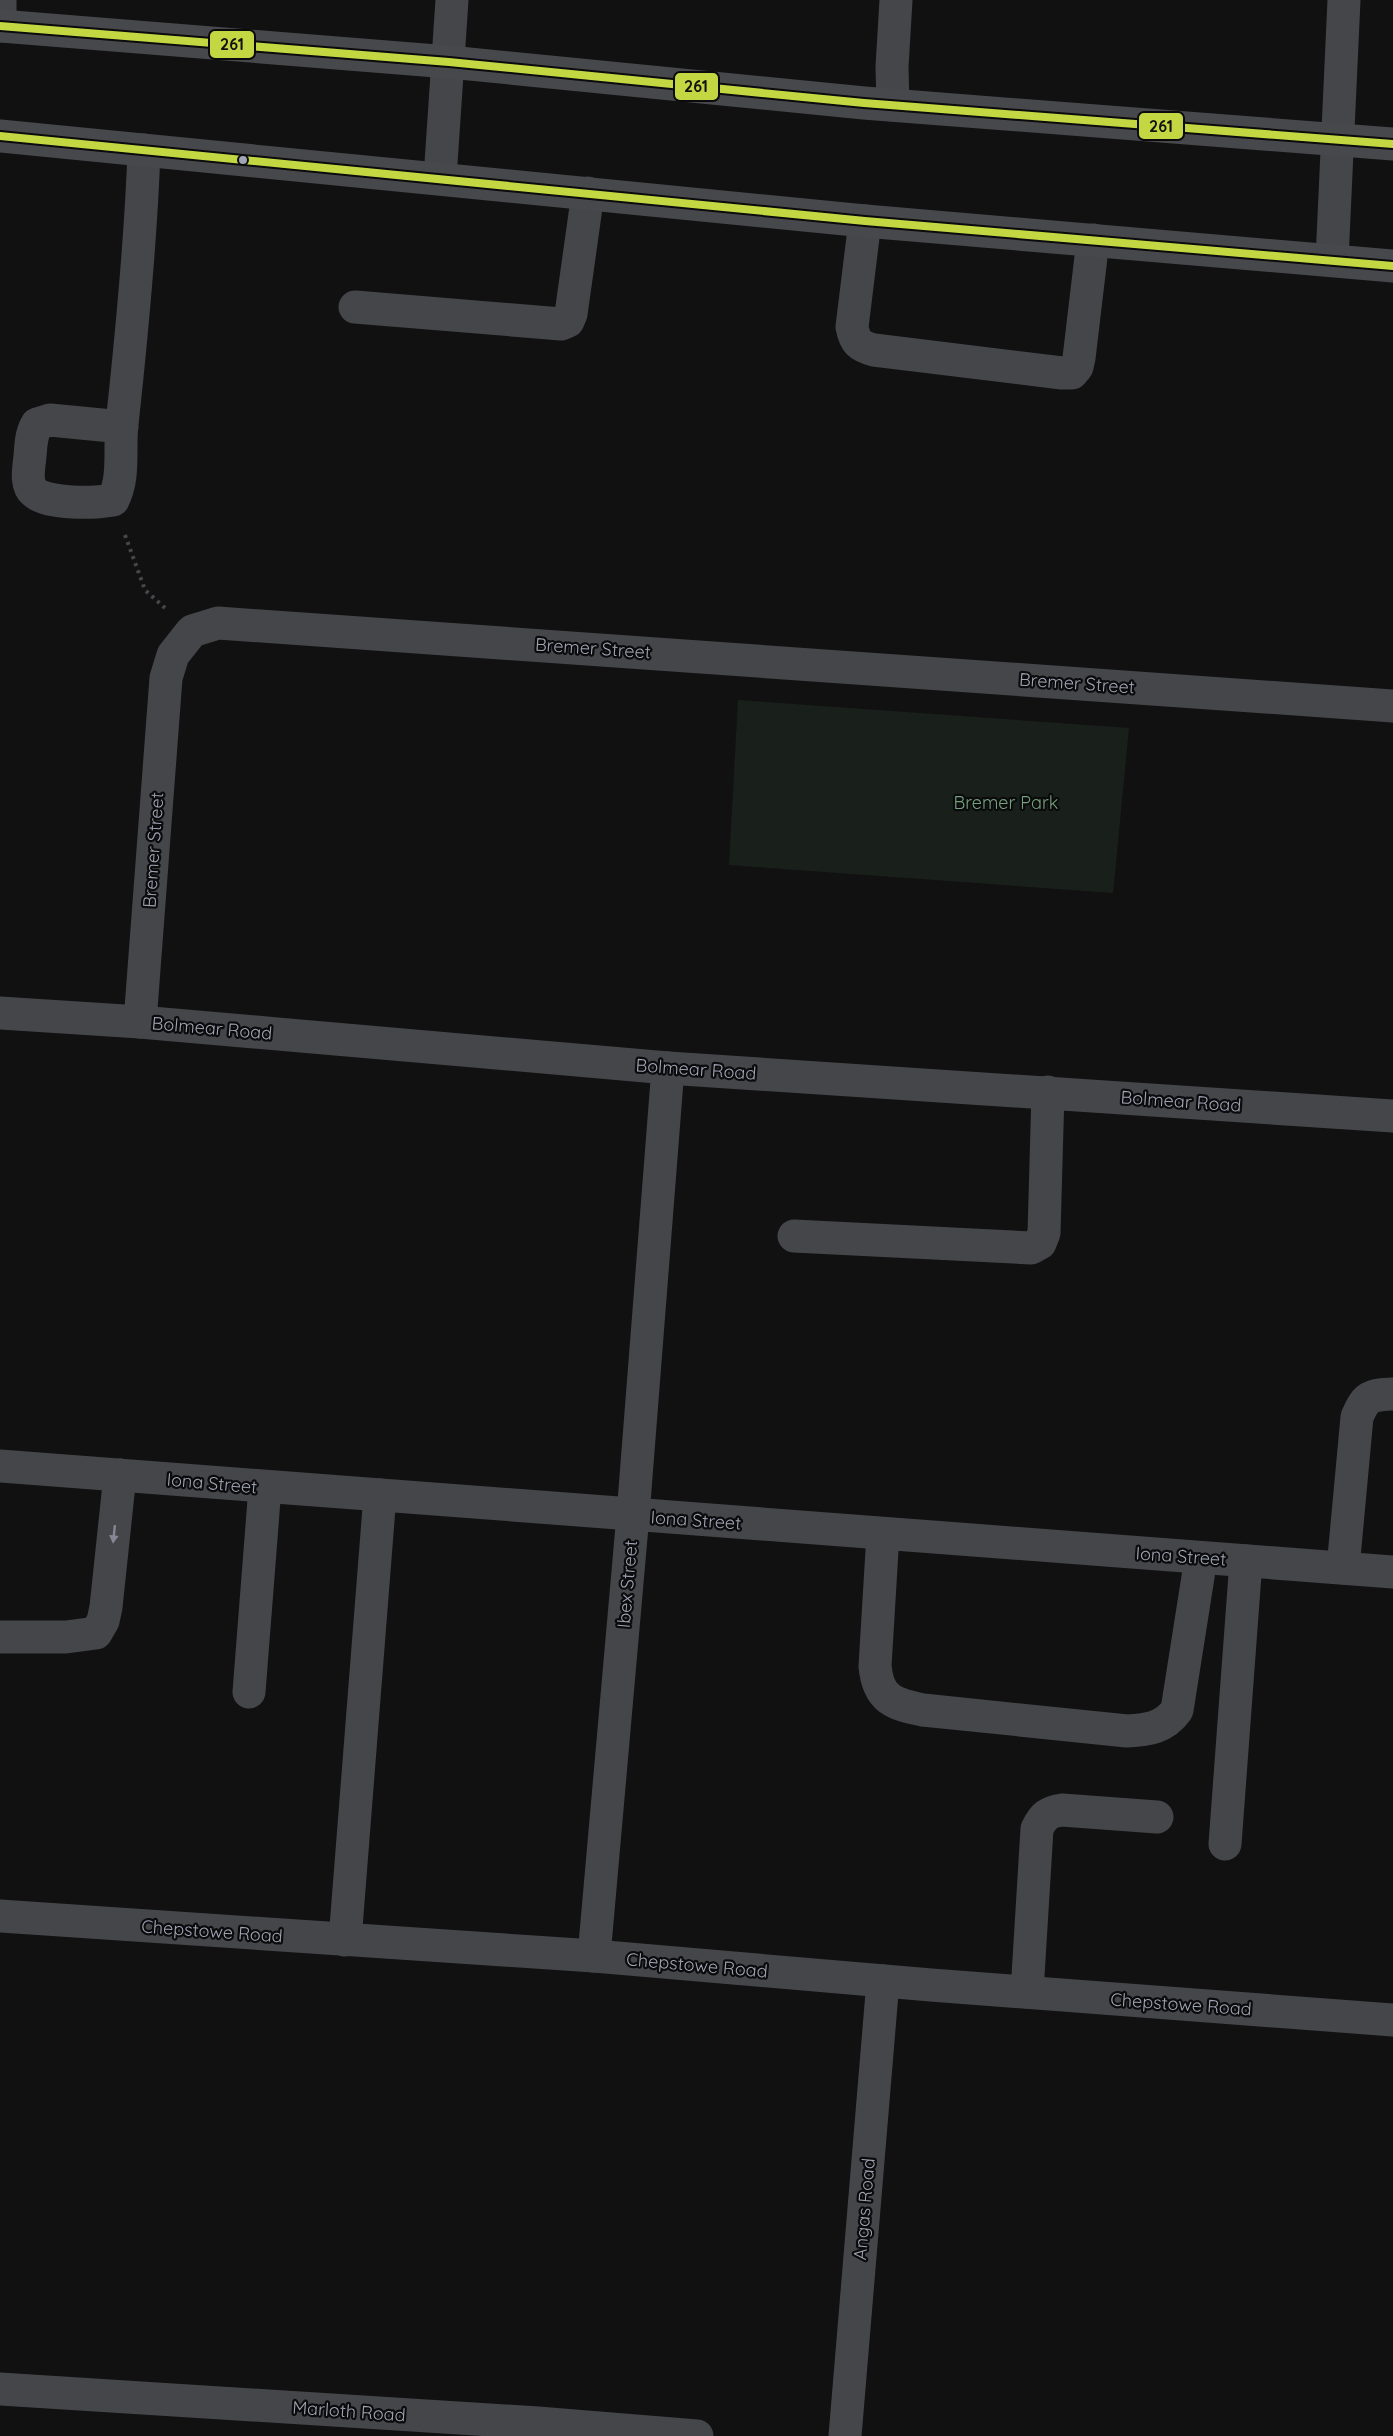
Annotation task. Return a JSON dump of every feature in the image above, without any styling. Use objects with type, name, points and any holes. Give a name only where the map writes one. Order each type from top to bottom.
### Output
[{"type":"main road","points":[[0,26],[449,62],[893,105],[1393,144]]},
{"type":"main road","points":[[0,136],[865,221],[1393,266]]},
{"type":"street","points":[[0,0],[0,26]]},
{"type":"street","points":[[440,178],[452,0]]},
{"type":"street","points":[[893,105],[892,67],[896,0]]},
{"type":"street","points":[[1332,260],[1344,0]]},
{"type":"street","points":[[122,427],[50,420],[37,424],[32,432],[28,481],[33,492],[56,500],[84,502],[113,500],[118,490],[142,222],[144,150]]},
{"type":"street","points":[[356,308],[561,324],[568,321],[571,314],[588,193]]},
{"type":"street","points":[[865,221],[852,327],[855,339],[861,347],[1062,373],[1072,373],[1077,367],[1092,240]]},
{"type":"street","name":"Bremer Street","points":[[140,1022],[166,678],[173,655],[192,631],[218,623],[258,624],[1393,706]]},
{"type":"street","name":"Bolmear Road","points":[[0,1013],[140,1022],[668,1068],[1393,1116]]},
{"type":"street","name":"Ibex Street","points":[[594,1956],[633,1515],[668,1068]]},
{"type":"street","points":[[795,1236],[1031,1248],[1040,1243],[1044,1233],[1048,1092]]},
{"type":"street","points":[[1343,1568],[1357,1417],[1364,1401],[1375,1394],[1393,1394]]},
{"type":"street","name":"Iona Street","points":[[0,1466],[1393,1572]]},
{"type":"street","points":[[0,1637],[66,1637],[96,1632],[103,1621],[106,1607],[120,1475]]},
{"type":"street","points":[[249,1692],[266,1487]]},
{"type":"street","points":[[345,1940],[380,1495]]},
{"type":"street","points":[[882,1534],[875,1666],[876,1679],[881,1692],[888,1699],[900,1706],[923,1710],[1127,1731],[1169,1722],[1177,1710],[1201,1558]]},
{"type":"street","points":[[1225,1844],[1246,1561]]},
{"type":"street","points":[[1027,1992],[1036,1828],[1042,1817],[1051,1811],[1062,1810],[1157,1817]]},
{"type":"street","name":"Chepstowe Road","points":[[0,1916],[594,1956],[882,1981],[1393,2020]]},
{"type":"street","name":"Angas Road","points":[[844,2436],[882,1981]]},
{"type":"street","name":"Marloth Road","points":[[0,2389],[544,2429],[697,2436]]},
{"type":"path","points":[[113,500],[145,590],[192,631]]},
{"type":"green space","name":"Bremer Park","points":[[738,700],[1129,728],[1113,893],[729,865]]},
{"type":"transit line","name":"261","points":[[0,26],[449,62],[864,103],[1393,144]]},
{"type":"transit line","name":"261","points":[[0,136],[865,221],[1393,266]]}]
